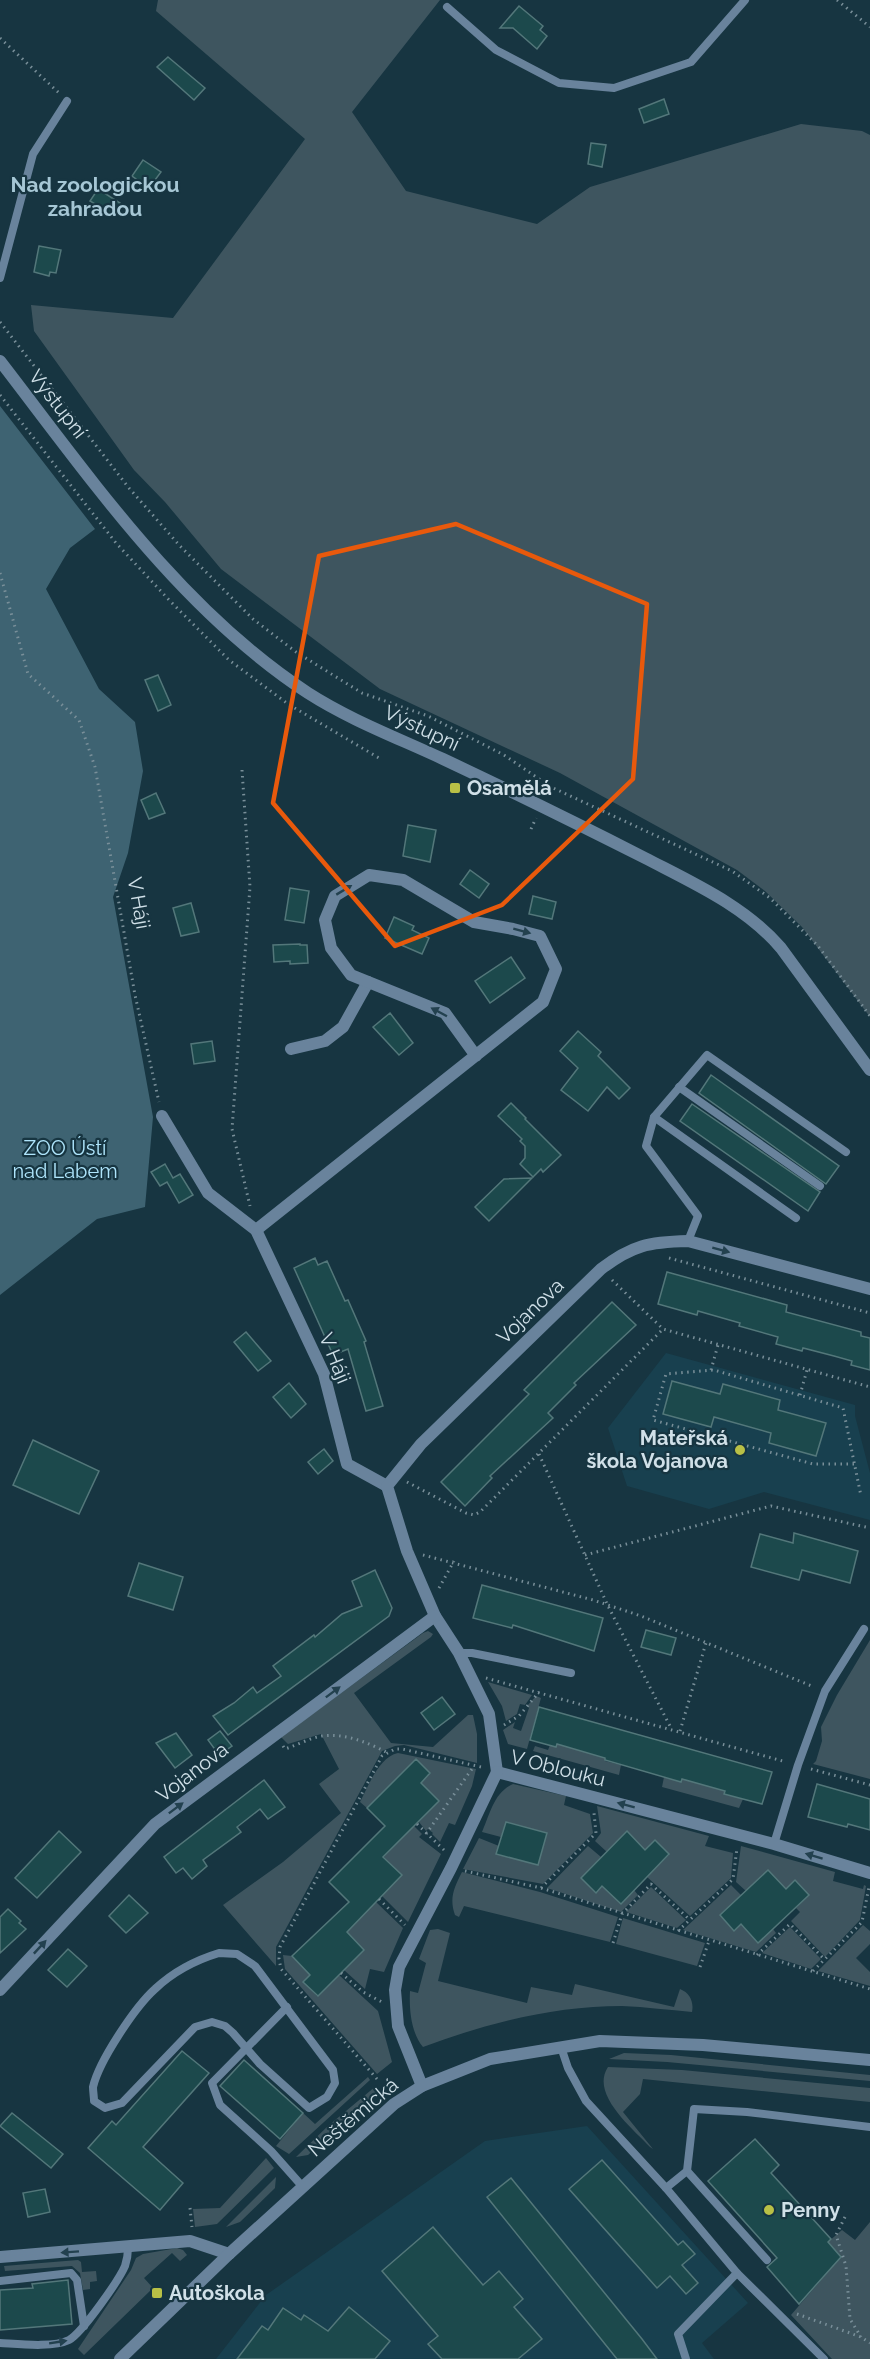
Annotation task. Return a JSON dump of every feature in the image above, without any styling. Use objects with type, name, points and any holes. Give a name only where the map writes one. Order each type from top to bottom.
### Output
[{"type":"street","name":"Výstupní","points":[[0,361],[148,549],[245,645],[308,693],[354,718],[542,806],[693,882],[735,907],[766,931],[781,948],[870,1070]]},
{"type":"street","points":[[256,1230],[476,1056],[543,1002],[556,969],[540,936],[513,928],[474,922],[403,880],[369,876],[335,896],[325,920],[331,948],[351,975],[445,1013],[476,1056]]},
{"type":"street","points":[[291,1048],[325,1041],[344,1027],[368,982]]},
{"type":"street","name":"V Háji","points":[[162,1116],[208,1192],[256,1230],[324,1374],[347,1464],[387,1486]]},
{"type":"street","name":"Vojanova","points":[[387,1486],[422,1444],[601,1269],[624,1252],[659,1242],[687,1241],[870,1289]]},
{"type":"street","points":[[387,1486],[407,1551],[435,1616],[459,1653],[489,1714],[497,1772]]},
{"type":"street","name":"Vojanova","points":[[0,1990],[155,1824],[435,1616]]},
{"type":"street","name":"V Oblouku","points":[[422,2086],[398,2026],[395,1990],[399,1966],[454,1863],[497,1772],[774,1844],[870,1873]]},
{"type":"street","name":"Neštěmická","points":[[120,2359],[302,2186],[394,2104],[422,2086],[490,2059],[600,2041],[703,2045],[870,2060]]},
{"type":"street","points":[[0,2257],[190,2241],[229,2253]]},
{"type":"lane","points":[[447,7],[496,50],[559,83],[614,88],[691,62],[745,0]]},
{"type":"lane","points":[[0,278],[33,154],[67,101]]},
{"type":"lane","points":[[687,1241],[698,1216],[646,1146],[654,1116],[707,1055],[846,1152]]},
{"type":"lane","points":[[680,1087],[820,1186]]},
{"type":"lane","points":[[654,1116],[796,1218]]},
{"type":"lane","points":[[774,1844],[798,1765],[825,1691],[864,1629]]},
{"type":"lane","points":[[459,1653],[472,1653],[571,1673]]},
{"type":"lane","points":[[219,1953],[237,1954],[255,1966],[333,2070],[336,2083],[327,2097],[309,2108],[260,2064],[246,2048],[225,2026],[212,2022],[195,2027],[122,2103],[105,2108],[94,2101],[93,2088],[103,2061],[122,2031],[154,1990],[176,1972],[201,1959],[219,1953]]},
{"type":"lane","points":[[287,2007],[212,2083],[220,2104],[271,2151],[302,2186]]},
{"type":"lane","points":[[561,2047],[568,2068],[586,2101],[666,2188],[737,2273],[824,2359]]},
{"type":"lane","points":[[666,2188],[687,2171],[694,2109],[747,2112],[870,2127]]},
{"type":"lane","points":[[687,2171],[767,2260]]},
{"type":"lane","points":[[0,2343],[55,2344],[68,2340],[84,2326],[124,2268],[128,2248]]},
{"type":"lane","points":[[0,2281],[71,2272],[77,2280],[84,2326]]},
{"type":"lane","points":[[686,2359],[678,2334],[737,2273]]},
{"type":"path","points":[[837,0],[870,27]]},
{"type":"path","points":[[0,38],[67,101]]},
{"type":"path","points":[[0,322],[129,488],[180,546],[253,619],[296,652],[362,693],[402,709]]},
{"type":"path","name":"V Háji","points":[[0,573],[28,674],[80,720],[96,767],[135,995],[162,1116]]},
{"type":"path","points":[[242,770],[250,887],[232,1129],[256,1230]]},
{"type":"path","points":[[659,1242],[662,1256],[870,1313]]},
{"type":"path","points":[[601,1269],[663,1329],[870,1387]]},
{"type":"path","points":[[397,1476],[466,1514],[474,1515],[480,1512],[663,1329]]},
{"type":"path","points":[[711,1370],[718,1345]]},
{"type":"path","points":[[854,1464],[813,1464],[652,1420],[666,1374],[711,1370],[843,1408],[861,1496]]},
{"type":"path","points":[[800,1395],[807,1370]]},
{"type":"path","points":[[538,1454],[608,1606],[671,1728]]},
{"type":"path","points":[[585,1555],[771,1506],[870,1528]]},
{"type":"path","points":[[407,1551],[454,1561],[641,1616],[825,1691]]},
{"type":"path","points":[[430,1604],[454,1561]]},
{"type":"path","points":[[680,1731],[706,1643]]},
{"type":"path","points":[[470,1675],[495,1679],[790,1763]]},
{"type":"path","points":[[491,1728],[502,1727],[519,1716],[539,1692]]},
{"type":"path","points":[[275,1735],[285,1749],[322,1736],[349,1738],[370,1744],[386,1752]]},
{"type":"path","points":[[377,2079],[281,1969],[280,1947],[386,1752],[402,1749],[497,1772]]},
{"type":"path","points":[[426,1834],[474,1766]]},
{"type":"path","points":[[804,1767],[870,1785]]},
{"type":"path","points":[[541,1888],[596,1833],[592,1796]]},
{"type":"path","points":[[417,1824],[454,1863],[870,1989]]},
{"type":"path","points":[[678,1931],[733,1879],[738,1835]]},
{"type":"path","points":[[813,1972],[862,1922],[870,1882]]},
{"type":"path","points":[[613,1943],[622,1914],[651,1884],[690,1920]]},
{"type":"path","points":[[379,1899],[409,1929]]},
{"type":"path","points":[[757,1955],[790,1924],[825,1960]]},
{"type":"path","points":[[700,1967],[709,1941]]},
{"type":"path","points":[[341,1973],[363,1992],[382,2002],[396,2003]]},
{"type":"path","points":[[189,2208],[192,2228]]},
{"type":"path","points":[[845,2217],[836,2235],[846,2266],[850,2319],[861,2337]]},
{"type":"path","points":[[784,2319],[793,2312],[861,2337],[870,2343]]},
{"type":"highlighted area","points":[[456,524],[647,604],[633,779],[502,905],[395,946],[273,803],[319,556]]},
{"type":"shaded area","points":[[158,0],[440,0],[352,112],[406,191],[537,224],[590,187],[801,124],[862,131],[870,135],[870,1017],[802,927],[765,891],[737,870],[560,773],[380,689],[221,569],[165,502],[134,470],[34,331],[31,305],[173,318],[305,139],[156,11]]},
{"type":"shaded area","name":"Mateřská škola Vojanova","points":[[666,1353],[855,1405],[855,1416],[870,1473],[870,1520],[764,1492],[709,1509],[627,1486],[608,1428]]},
{"type":"shaded area","points":[[428,1631],[433,1634],[431,1637],[354,1693],[391,1743],[433,1747],[468,1715],[473,1715],[477,1734],[477,1763],[404,1745],[382,1751],[276,1947],[276,1966],[223,1905],[283,1862],[341,1813],[319,1784],[339,1769],[321,1734],[288,1744],[281,1737]]},
{"type":"shaded area","points":[[870,1640],[870,1779],[813,1764],[822,1741],[821,1727]]},
{"type":"shaded area","points":[[488,1682],[532,1695],[525,1705],[520,1704],[517,1714],[506,1721],[502,1706]]},
{"type":"shaded area","points":[[536,1696],[541,1698],[527,1749],[508,1744],[503,1730],[515,1722],[513,1728],[521,1731],[529,1708],[527,1706]]},
{"type":"shaded area","points":[[557,1744],[621,1765],[619,1775],[533,1751],[535,1746],[548,1750],[550,1745]]},
{"type":"shaded area","points":[[398,1753],[476,1769],[472,1786],[455,1825],[449,1823],[440,1842],[419,1822],[439,1801],[421,1783],[430,1773],[416,1759],[367,1808],[360,1802],[380,1766],[385,1760]]},
{"type":"shaded area","points":[[664,1777],[681,1782],[682,1779],[725,1791],[725,1794],[743,1799],[739,1808],[662,1787]]},
{"type":"shaded area","points":[[513,1784],[566,1796],[564,1805],[590,1814],[593,1833],[543,1884],[463,1869],[479,1838],[499,1846],[497,1854],[538,1865],[546,1833],[506,1822],[501,1837],[482,1832],[497,1798],[501,1792]]},
{"type":"shaded area","points":[[597,1806],[709,1836],[705,1846],[733,1853],[731,1878],[690,1916],[647,1877],[669,1855],[655,1840],[645,1850],[627,1832],[607,1852],[595,1841],[601,1833]]},
{"type":"shaded area","points":[[414,1826],[422,1834],[419,1837],[441,1854],[408,1922],[382,1896],[402,1875],[384,1857]]},
{"type":"shaded area","points":[[588,1846],[601,1857],[581,1878],[596,1893],[602,1886],[634,1890],[638,1895],[621,1912],[547,1888]]},
{"type":"shaded area","points":[[741,1846],[835,1872],[833,1881],[863,1889],[864,1885],[866,1886],[860,1920],[825,1957],[791,1921],[800,1912],[796,1908],[809,1895],[795,1881],[786,1889],[746,1891],[736,1882]]},
{"type":"shaded area","points":[[462,1872],[540,1892],[618,1917],[610,1942],[464,1906],[459,1917],[455,1915],[452,1898]]},
{"type":"shaded area","points":[[731,1885],[741,1895],[720,1915],[734,1930],[741,1924],[758,1942],[773,1929],[776,1933],[756,1952],[683,1930]]},
{"type":"shaded area","points":[[651,1887],[686,1920],[677,1928],[626,1912]]},
{"type":"shaded area","points":[[376,1902],[403,1928],[384,1972],[370,1969],[365,1989],[344,1970],[364,1950],[347,1932]]},
{"type":"shaded area","points":[[623,1918],[705,1943],[697,1966],[616,1944]]},
{"type":"shaded area","points":[[863,1925],[870,1931],[870,1944],[856,1958],[870,1972],[870,1986],[818,1971]]},
{"type":"shaded area","points":[[790,1927],[821,1959],[811,1969],[762,1953]]},
{"type":"shaded area","points":[[438,1929],[450,1933],[438,1981],[527,2003],[531,1987],[572,1995],[575,1984],[674,2007],[680,1989],[690,1998],[692,2012],[622,2006],[571,2009],[496,2023],[423,2047],[412,2021],[410,1991],[418,1993],[426,1963],[419,1959],[430,1930]]},
{"type":"shaded area","points":[[283,1955],[292,1956],[310,1975],[303,1982],[317,1996],[339,1975],[378,2011],[392,2062],[377,2074],[285,1969]]},
{"type":"shaded area","points":[[624,2053],[671,2055],[870,2075],[870,2081],[667,2062],[609,2059]]},
{"type":"shaded area","points":[[608,2067],[682,2070],[870,2088],[870,2102],[643,2079],[640,2094],[623,2112],[653,2149],[624,2120],[609,2099],[604,2088],[604,2077]]},
{"type":"shaded area","points":[[368,2077],[370,2080],[289,2154],[276,2146],[303,2113],[315,2124]]},
{"type":"shaded area","points":[[376,2086],[381,2092],[354,2112],[308,2155],[296,2157],[328,2126]]},
{"type":"shaded area","points":[[587,2126],[748,2303],[702,2343],[714,2359],[216,2359],[266,2295],[485,2141]]},
{"type":"shaded area","points":[[266,2158],[274,2168],[217,2224],[195,2227],[193,2209],[220,2208]]},
{"type":"shaded area","points":[[276,2177],[275,2188],[240,2222],[226,2227]]},
{"type":"shaded area","points":[[870,2222],[870,2359],[832,2359],[791,2315],[841,2257],[828,2242],[842,2230],[855,2240]]},
{"type":"shaded area","points":[[177,2248],[183,2250],[187,2255],[180,2261],[172,2253],[144,2278],[153,2288],[84,2355],[78,2349],[131,2270],[136,2258],[143,2254]]},
{"type":"shaded area","points":[[78,2260],[81,2262],[82,2272],[96,2271],[97,2281],[90,2282],[90,2289],[83,2290],[80,2273],[72,2266],[5,2271],[4,2266]]},
{"type":"green space","name":"ZOO Ústí nad Labem","points":[[0,406],[95,529],[70,548],[46,589],[99,689],[135,722],[143,771],[128,853],[113,897],[153,1117],[145,1207],[97,1219],[0,1295]]},
{"type":"building","points":[[519,6],[543,26],[540,30],[547,36],[537,49],[513,28],[500,28]]},
{"type":"building","points":[[168,57],[205,88],[194,100],[157,67]]},
{"type":"building","points":[[664,99],[669,114],[644,123],[639,109]]},
{"type":"building","points":[[591,143],[606,145],[602,167],[588,164]]},
{"type":"building","points":[[143,160],[161,172],[149,188],[132,176]]},
{"type":"building","points":[[98,189],[120,203],[113,215],[90,201]]},
{"type":"building","points":[[39,246],[61,250],[56,273],[50,272],[49,276],[34,272]]},
{"type":"building","points":[[158,675],[171,705],[158,711],[145,680]]},
{"type":"building","points":[[156,793],[165,813],[149,819],[141,800]]},
{"type":"building","points":[[408,825],[436,830],[430,862],[403,856]]},
{"type":"building","points":[[470,870],[489,884],[479,898],[460,884]]},
{"type":"building","points":[[290,888],[309,891],[304,923],[285,920]]},
{"type":"building","points":[[533,896],[556,902],[552,919],[529,914]]},
{"type":"building","points":[[191,903],[199,932],[181,936],[173,908]]},
{"type":"building","points":[[394,917],[414,926],[412,930],[429,938],[422,954],[385,938]]},
{"type":"building","points":[[273,945],[307,945],[308,963],[274,962]]},
{"type":"building","points":[[511,957],[525,978],[490,1003],[475,981]]},
{"type":"building","points":[[390,1013],[413,1043],[399,1055],[373,1027]]},
{"type":"building","points":[[578,1031],[601,1052],[598,1056],[630,1088],[619,1099],[607,1087],[588,1111],[561,1090],[578,1068],[560,1051]]},
{"type":"building","points":[[212,1041],[215,1061],[194,1064],[191,1044]]},
{"type":"building","points":[[711,1075],[839,1166],[826,1184],[699,1093]]},
{"type":"building","points":[[511,1103],[561,1155],[543,1172],[541,1169],[533,1177],[520,1164],[525,1158],[525,1146],[520,1141],[522,1139],[498,1116]]},
{"type":"building","points":[[692,1104],[820,1192],[808,1211],[680,1121]]},
{"type":"building","points":[[165,1164],[173,1178],[180,1174],[193,1195],[179,1203],[167,1182],[160,1186],[151,1172]]},
{"type":"building","points":[[532,1178],[489,1221],[475,1207],[504,1179]]},
{"type":"building","points":[[315,1258],[318,1265],[327,1261],[345,1301],[348,1300],[366,1341],[364,1342],[383,1406],[366,1411],[348,1349],[333,1355],[294,1268]]},
{"type":"building","points":[[667,1272],[787,1305],[786,1312],[861,1332],[861,1336],[870,1338],[870,1370],[851,1365],[852,1361],[834,1356],[776,1344],[778,1337],[739,1326],[740,1323],[698,1311],[697,1315],[658,1304]]},
{"type":"building","points":[[612,1302],[636,1325],[574,1383],[576,1385],[548,1413],[553,1418],[490,1476],[492,1478],[465,1506],[441,1482],[529,1394],[524,1390]]},
{"type":"building","points":[[246,1332],[271,1361],[258,1371],[234,1342]]},
{"type":"building","points":[[672,1381],[720,1394],[723,1384],[780,1400],[778,1410],[826,1423],[816,1456],[769,1443],[771,1433],[714,1417],[711,1427],[663,1414]]},
{"type":"building","points":[[289,1383],[306,1404],[291,1418],[273,1397]]},
{"type":"building","points":[[33,1440],[99,1471],[79,1514],[13,1485]]},
{"type":"building","points":[[324,1449],[333,1461],[318,1474],[308,1462]]},
{"type":"building","points":[[794,1533],[858,1551],[850,1583],[802,1570],[799,1580],[751,1567],[760,1534],[793,1543]]},
{"type":"building","points":[[139,1563],[183,1577],[173,1610],[128,1596]]},
{"type":"building","points":[[375,1570],[392,1608],[389,1616],[228,1735],[213,1716],[234,1703],[253,1687],[257,1693],[281,1676],[273,1666],[314,1635],[315,1637],[342,1614],[362,1606],[352,1581]]},
{"type":"building","points":[[482,1585],[603,1618],[594,1651],[513,1625],[512,1628],[473,1618]]},
{"type":"building","points":[[646,1630],[676,1638],[671,1655],[641,1647]]},
{"type":"building","points":[[442,1697],[455,1714],[434,1730],[421,1713]]},
{"type":"building","points":[[539,1707],[772,1772],[762,1804],[724,1794],[725,1791],[682,1779],[681,1782],[557,1744],[556,1747],[530,1740]]},
{"type":"building","points":[[220,1731],[232,1746],[219,1755],[208,1740]]},
{"type":"building","points":[[176,1733],[192,1755],[175,1768],[156,1743]]},
{"type":"building","points":[[416,1759],[430,1773],[421,1783],[439,1801],[383,1857],[402,1875],[347,1932],[364,1950],[318,1996],[303,1982],[310,1975],[292,1956],[349,1902],[329,1882],[385,1826],[367,1808]]},
{"type":"building","points":[[264,1780],[285,1807],[268,1819],[260,1809],[237,1827],[241,1832],[203,1860],[207,1866],[192,1879],[183,1868],[176,1873],[164,1857]]},
{"type":"building","points":[[817,1784],[870,1799],[870,1830],[808,1817]]},
{"type":"building","points":[[506,1822],[547,1833],[538,1865],[496,1854]]},
{"type":"building","points":[[59,1831],[81,1852],[37,1898],[15,1878]]},
{"type":"building","points":[[627,1831],[645,1850],[655,1840],[669,1854],[621,1904],[602,1886],[596,1893],[581,1878]]},
{"type":"building","points":[[768,1870],[786,1889],[795,1880],[809,1895],[758,1943],[741,1924],[734,1931],[720,1915]]},
{"type":"building","points":[[129,1895],[148,1913],[126,1933],[109,1916]]},
{"type":"building","points":[[8,1909],[26,1929],[0,1953],[0,1917]]},
{"type":"building","points":[[68,1949],[87,1966],[67,1987],[48,1970]]},
{"type":"building","points":[[182,2051],[209,2073],[143,2147],[183,2183],[160,2210],[88,2148],[112,2121],[116,2125]]},
{"type":"building","points":[[244,2060],[303,2113],[280,2139],[220,2086]]},
{"type":"building","points":[[12,2113],[63,2154],[51,2168],[0,2126]]},
{"type":"building","name":"Penny","points":[[755,2139],[779,2165],[771,2173],[831,2239],[828,2242],[841,2257],[799,2304],[767,2267],[777,2258],[708,2181]]},
{"type":"building","points":[[602,2160],[678,2245],[683,2241],[695,2254],[682,2265],[698,2283],[686,2294],[670,2276],[657,2288],[569,2189]]},
{"type":"building","points":[[511,2178],[657,2359],[617,2359],[487,2197]]},
{"type":"building","points":[[45,2189],[50,2212],[28,2217],[23,2193]]},
{"type":"building","points":[[433,2227],[483,2285],[499,2271],[523,2299],[514,2307],[542,2339],[518,2359],[442,2359],[428,2344],[438,2336],[382,2271]]},
{"type":"building","points":[[68,2280],[72,2324],[0,2330],[0,2290],[33,2288],[32,2284]]},
{"type":"building","points":[[349,2307],[390,2341],[375,2359],[237,2359],[262,2326],[268,2330],[283,2308],[301,2320],[304,2315],[328,2331]]},
{"type":"place","name":"Osamělá","points":[[455,788]]},
{"type":"place","name":"Mateřská škola Vojanova","points":[[740,1450]]},
{"type":"place","name":"Penny","points":[[769,2210]]},
{"type":"place","name":"Autoškola","points":[[157,2293]]},
{"type":"district","name":"Nad zoologickou zahradou","points":[[95,196]]}]
